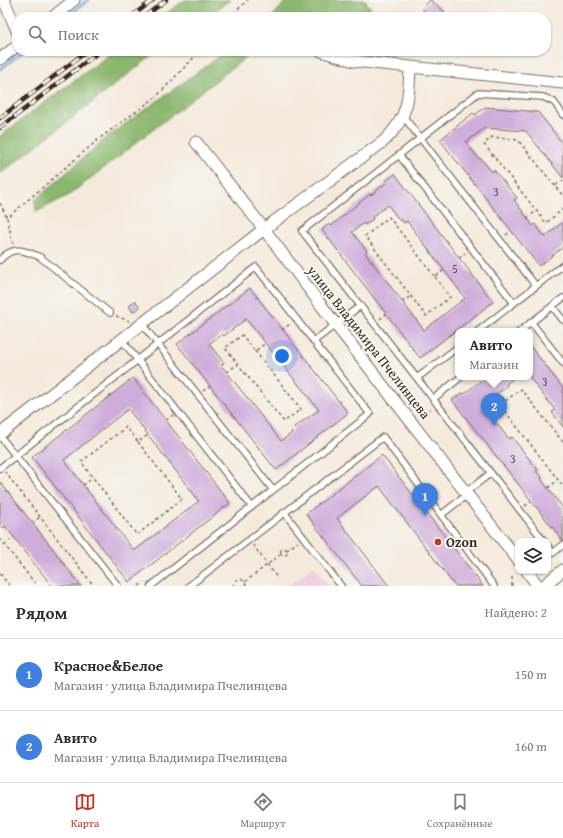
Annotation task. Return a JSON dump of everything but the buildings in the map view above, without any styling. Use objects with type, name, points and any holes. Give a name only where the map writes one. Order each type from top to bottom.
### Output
[{"type":"street","points":[[4,0],[12,19]]},
{"type":"street","points":[[59,12],[74,0]]},
{"type":"street","points":[[0,59],[12,50]]},
{"type":"street","points":[[338,56],[354,61],[410,68],[563,83]]},
{"type":"street","points":[[0,435],[264,229],[384,141],[395,129],[403,116],[408,96],[410,68]]},
{"type":"street","name":"улица Владимира Пчелинцева","points":[[196,142],[515,556]]},
{"type":"street","points":[[543,586],[563,570]]},
{"type":"street","points":[[529,574],[538,586]]},
{"type":"lane","points":[[542,538],[302,231],[478,93],[543,97],[554,102],[563,115]]},
{"type":"lane","points":[[403,116],[536,286]]},
{"type":"lane","points":[[399,155],[514,303]]},
{"type":"lane","points":[[0,260],[4,255],[14,250],[29,252],[40,257],[110,313]]},
{"type":"lane","points":[[482,328],[563,265]]},
{"type":"lane","points":[[2,469],[16,456],[256,267],[370,414],[151,586]]},
{"type":"lane","points":[[524,328],[563,298]]},
{"type":"lane","points":[[314,342],[360,306]]},
{"type":"lane","points":[[552,306],[563,320]]},
{"type":"lane","points":[[531,322],[563,363]]},
{"type":"lane","points":[[142,324],[273,490]]},
{"type":"lane","points":[[122,340],[252,507]]},
{"type":"lane","points":[[417,378],[455,349]]},
{"type":"lane","points":[[432,399],[456,380]]},
{"type":"lane","points":[[0,435],[118,586]]},
{"type":"lane","points":[[189,586],[383,437],[494,586]]},
{"type":"lane","points":[[441,515],[491,473]]},
{"type":"lane","points":[[284,512],[341,586]]},
{"type":"lane","points":[[551,550],[553,553],[563,545]]},
{"type":"path","points":[[235,12],[248,0]]},
{"type":"path","points":[[7,218],[100,138],[156,96],[195,56]]},
{"type":"path","points":[[563,196],[518,140],[492,137],[484,144],[546,223],[563,209]]},
{"type":"path","points":[[555,186],[563,180]]},
{"type":"path","points":[[0,203],[7,218],[14,250]]},
{"type":"path","points":[[527,218],[536,211]]},
{"type":"path","points":[[389,217],[435,277],[450,297],[426,316],[365,236],[389,217]]},
{"type":"path","points":[[435,277],[444,270]]},
{"type":"path","points":[[402,302],[411,296]]},
{"type":"path","points":[[110,313],[129,321]]},
{"type":"path","points":[[282,330],[296,319]]},
{"type":"path","points":[[242,335],[255,351],[300,409],[284,422],[225,348],[242,335]]},
{"type":"path","points":[[255,351],[266,343]]},
{"type":"path","points":[[227,372],[238,364]]},
{"type":"path","points":[[563,442],[521,389],[500,405],[563,486]]},
{"type":"path","points":[[166,420],[173,415]]},
{"type":"path","points":[[126,427],[138,442],[182,500],[137,535],[81,462],[126,427]]},
{"type":"path","points":[[138,442],[148,435]]},
{"type":"path","points":[[2,469],[94,586]]},
{"type":"path","points":[[83,485],[93,478]]},
{"type":"path","points":[[548,488],[558,480]]},
{"type":"path","points":[[32,523],[40,517]]},
{"type":"path","points":[[4,545],[14,537]]},
{"type":"path","points":[[0,539],[36,586]]},
{"type":"path","points":[[249,540],[278,579]]},
{"type":"path","points":[[281,554],[286,555],[287,550],[301,540]]},
{"type":"path","points":[[245,582],[281,554],[280,551],[282,549],[287,550]]},
{"type":"path","points":[[0,574],[10,586]]},
{"type":"path","points":[[512,577],[512,586]]},
{"type":"path","points":[[233,586],[234,582],[238,579],[245,582],[246,586]]},
{"type":"shaded area","points":[[314,566],[329,586],[288,586]]},
{"type":"green space","points":[[185,0],[230,0],[213,12],[168,12]]},
{"type":"green space","points":[[287,0],[366,0],[373,12],[276,12]]},
{"type":"green space","points":[[107,56],[152,56],[0,174],[0,136]]},
{"type":"green space","points":[[220,56],[248,56],[69,195],[36,212],[35,200],[107,137]]},
{"type":"waterway","points":[[72,12],[88,0]]},
{"type":"waterway","points":[[0,69],[17,56]]},
{"type":"railway","points":[[137,12],[153,0]]},
{"type":"railway","points":[[150,12],[166,0]]},
{"type":"railway","points":[[0,118],[81,56]]},
{"type":"railway","points":[[0,128],[94,56]]},
{"type":"place","name":"Авито","points":[[494,426]]},
{"type":"place","name":"Красное&Белое","points":[[425,516]]},
{"type":"place","name":"Ozon","points":[[438,542]]}]
